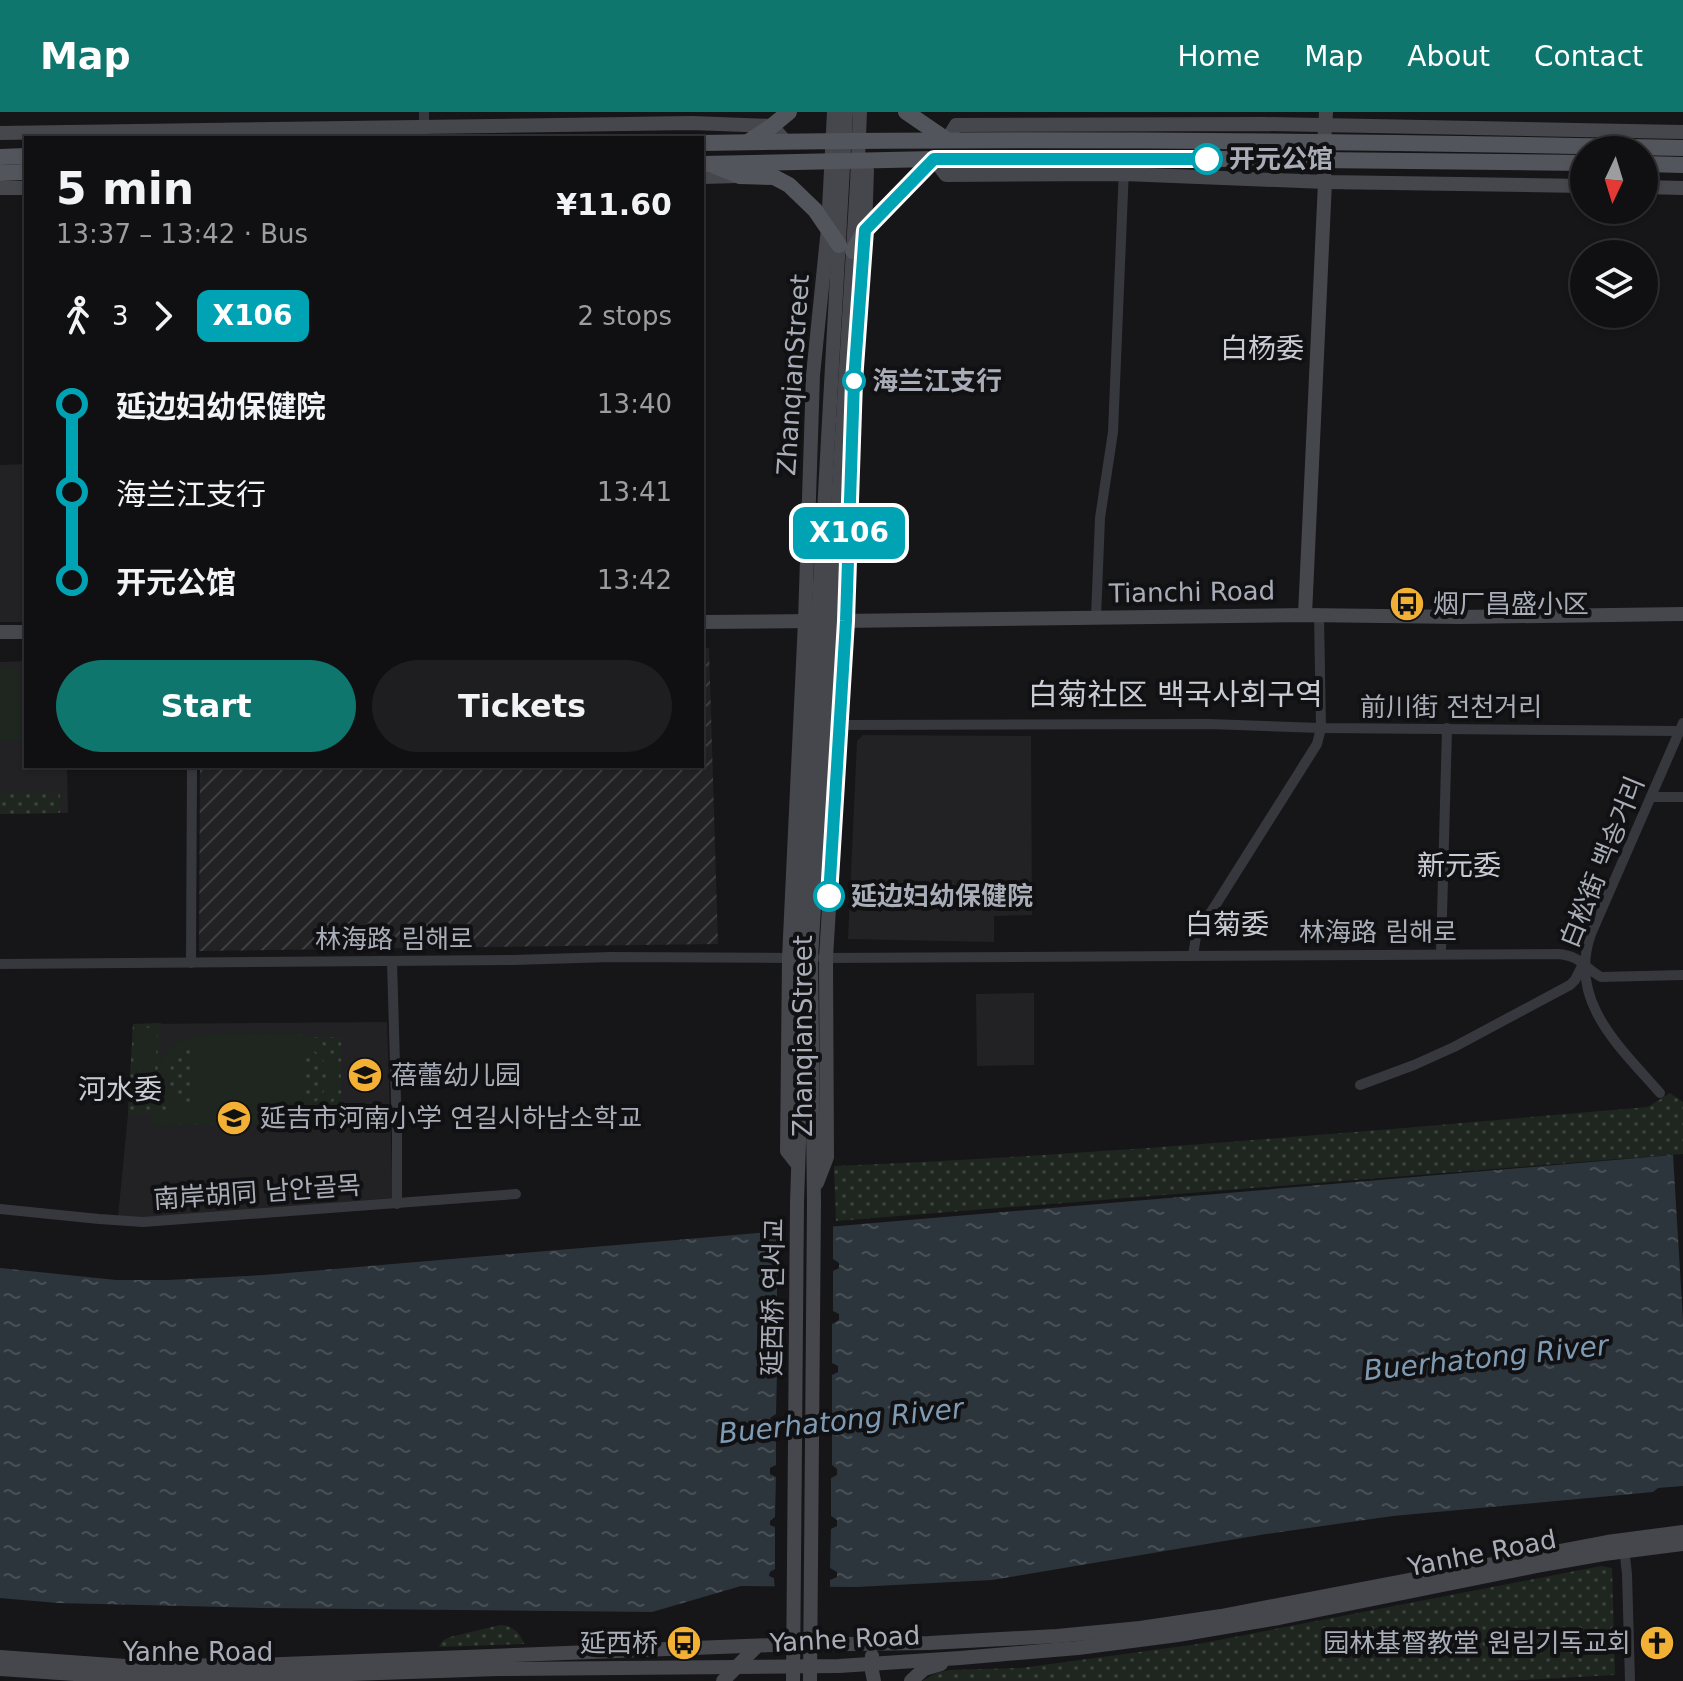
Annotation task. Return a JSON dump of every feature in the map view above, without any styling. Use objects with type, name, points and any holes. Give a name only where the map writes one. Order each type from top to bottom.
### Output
[{"type":"main road","points":[[747,142],[789,112]]},
{"type":"main road","name":"ZhanqianStreet","points":[[834,112],[851,141]]},
{"type":"main road","points":[[846,112],[851,141],[850,161]]},
{"type":"main road","points":[[851,141],[860,112]]},
{"type":"main road","name":"ZhanqianStreet","points":[[797,1202],[807,958],[851,141],[870,112]]},
{"type":"main road","points":[[906,112],[947,140]]},
{"type":"main road","points":[[0,133],[424,133],[692,118],[772,126],[786,142]]},
{"type":"main road","points":[[947,140],[956,125],[1325,126],[1683,132]]},
{"type":"main road","points":[[1312,615],[1325,126]]},
{"type":"main road","points":[[704,143],[947,140],[1325,126],[1683,148]]},
{"type":"main road","points":[[0,157],[24,156]]},
{"type":"main road","points":[[705,168],[740,176],[774,177],[789,185],[815,210],[846,248],[934,159]]},
{"type":"main road","points":[[705,168],[934,159],[1124,166],[1325,182],[1570,186]]},
{"type":"main road","name":"ZhanqianStreet","points":[[814,1196],[807,958],[838,725],[825,621],[813,375],[828,228],[850,161]]},
{"type":"main road","name":"ZhanqianStreet","points":[[825,621],[854,381],[865,230],[850,161]]},
{"type":"main road","points":[[1124,166],[1323,161],[1570,163]]},
{"type":"main road","points":[[1658,164],[1683,165]]},
{"type":"main road","points":[[0,173],[24,172]]},
{"type":"main road","points":[[1658,187],[1683,188]]},
{"type":"main road","points":[[0,188],[24,188]]},
{"type":"main road","name":"Tianchi Road","points":[[704,622],[1683,614]]},
{"type":"main road","points":[[0,632],[24,632]]},
{"type":"main road","name":"延西桥 연서교","points":[[810,1681],[814,1196]]},
{"type":"main road","name":"延西桥 연서교","points":[[793,1681],[797,1202]]},
{"type":"main road","name":"Yanhe Road","points":[[0,1669],[204,1679],[498,1669],[659,1674],[960,1658],[1092,1646],[1218,1629],[1537,1566],[1683,1532]]},
{"type":"main road","name":"Yanhe Road","points":[[0,1657],[188,1667],[757,1646],[877,1645],[1057,1636],[1140,1628],[1624,1546],[1683,1544]]},
{"type":"main road","points":[[839,1666],[872,1681],[871,1663],[877,1645]]},
{"type":"main road","points":[[723,1681],[738,1672],[757,1646]]},
{"type":"main road","points":[[911,1681],[924,1669],[960,1658]]},
{"type":"main road","points":[[659,1674],[678,1681]]},
{"type":"street","points":[[424,112],[424,133]]},
{"type":"street","points":[[1096,617],[1100,518],[1113,432],[1124,166]]},
{"type":"street","points":[[1193,956],[1196,936],[1320,737],[1312,615]]},
{"type":"street","name":"前川街 전천거리","points":[[838,725],[1681,727]]},
{"type":"street","name":"白松街 백송거리","points":[[1660,1093],[1613,1039],[1596,1014],[1584,962],[1591,934],[1681,727]]},
{"type":"street","points":[[1441,953],[1447,728]]},
{"type":"street","points":[[191,963],[192,768]]},
{"type":"street","points":[[1651,797],[1683,797]]},
{"type":"street","name":"林海路 림해로","points":[[0,964],[1441,953],[1559,954],[1584,962],[1601,977],[1683,975]]},
{"type":"street","points":[[392,961],[397,1204]]},
{"type":"street","points":[[1360,1085],[1454,1047],[1570,985],[1584,962]]},
{"type":"street","name":"南岸胡同 남안골목","points":[[0,1209],[143,1222],[516,1194]]},
{"type":"street","points":[[1624,1546],[1630,1681]]},
{"type":"shaded area","points":[[24,464],[24,622],[0,622],[0,465]]},
{"type":"shaded area","points":[[704,648],[709,648],[718,944],[199,951],[200,768],[704,768]]},
{"type":"shaded area","points":[[24,661],[24,768],[67,768],[68,813],[0,814],[0,662]]},
{"type":"shaded area","points":[[0,668],[20,668],[21,740],[0,741]]},
{"type":"shaded area","name":"延边妇幼保健院","points":[[863,735],[1031,736],[1032,915],[994,916],[994,942],[848,939],[857,741]]},
{"type":"shaded area","points":[[0,793],[60,793],[60,813],[0,814]]},
{"type":"shaded area","points":[[1034,993],[1034,1065],[977,1066],[976,994]]},
{"type":"shaded area","name":"延吉市河南小学 연길시하남소학교","points":[[387,1022],[393,1204],[118,1217],[133,1024]]},
{"type":"shaded area","points":[[161,1023],[158,1066],[169,1048],[187,1038],[291,1033],[341,1037],[341,1123],[152,1125],[152,1114],[128,1114],[133,1024]]},
{"type":"shaded area","points":[[136,1027],[158,1028],[155,1071],[133,1069]]},
{"type":"shaded area","points":[[291,1033],[319,1042],[335,1061],[337,1086],[332,1099],[322,1111],[341,1112],[341,1123],[152,1125],[152,1114],[171,1114],[158,1093],[156,1081],[163,1057],[179,1042],[212,1034]],"holes":[[[303,1045],[321,1058],[328,1076],[322,1095],[304,1110]],[[191,1047],[191,1111],[174,1096],[168,1079],[169,1070],[180,1054]]]},
{"type":"shaded area","points":[[1670,1093],[1683,1102],[1683,1154],[836,1221],[834,1166],[1140,1149],[1648,1107]]},
{"type":"shaded area","points":[[1601,1566],[1612,1568],[1615,1675],[1503,1681],[922,1681],[949,1670],[1021,1668],[1198,1644]]},
{"type":"shaded area","points":[[500,1625],[515,1630],[524,1644],[439,1647],[442,1641],[450,1637]]},
{"type":"water","name":"Buerhatong River","points":[[1673,1155],[1683,1321],[1683,1486],[1658,1488],[1653,1492],[1393,1516],[992,1580],[856,1587],[741,1586],[652,1612],[262,1608],[57,1603],[0,1598],[0,1268],[116,1280],[264,1275]]},
{"type":"pier","points":[[833,1222],[833,1259],[839,1263],[839,1268],[833,1271],[833,1311],[839,1314],[839,1320],[832,1324],[832,1363],[838,1366],[838,1372],[832,1375],[832,1414],[838,1418],[838,1424],[832,1427],[832,1465],[837,1469],[837,1475],[831,1478],[831,1516],[837,1520],[837,1526],[831,1529],[830,1568],[837,1572],[837,1577],[830,1580],[830,1591],[775,1590],[774,1578],[769,1576],[775,1569],[775,1527],[770,1525],[770,1521],[775,1517],[776,1477],[770,1474],[770,1468],[776,1465],[776,1424],[770,1418],[776,1414],[777,1373],[771,1371],[771,1366],[777,1362],[777,1321],[772,1319],[771,1314],[777,1311],[777,1270],[772,1267],[772,1262],[777,1259],[778,1227]]},
{"type":"bus line","name":"X106","points":[[829,896],[846,621],[854,381],[865,230],[934,159],[1207,159]]},
{"type":"place","name":"开元公馆","points":[[1207,159]]},
{"type":"place","name":"海兰江支行","points":[[854,381]]},
{"type":"place","name":"烟厂昌盛小区","points":[[1407,604]]},
{"type":"place","name":"延边妇幼保健院","points":[[829,896]]},
{"type":"place","name":"蓓蕾幼儿园","points":[[365,1075]]},
{"type":"place","name":"延吉市河南小学 연길시하남소학교","points":[[234,1118]]},
{"type":"place","name":"延西桥","points":[[684,1643]]},
{"type":"place","name":"园林基督教堂 원림기독교회","points":[[1657,1643]]},
{"type":"district","name":"白杨委","points":[[1262,348]]},
{"type":"district","name":"白菊社区 백국사회구역","points":[[1175,694]]},
{"type":"district","name":"新元委","points":[[1459,865]]},
{"type":"district","name":"白菊委","points":[[1227,924]]},
{"type":"district","name":"河水委","points":[[120,1089]]}]
